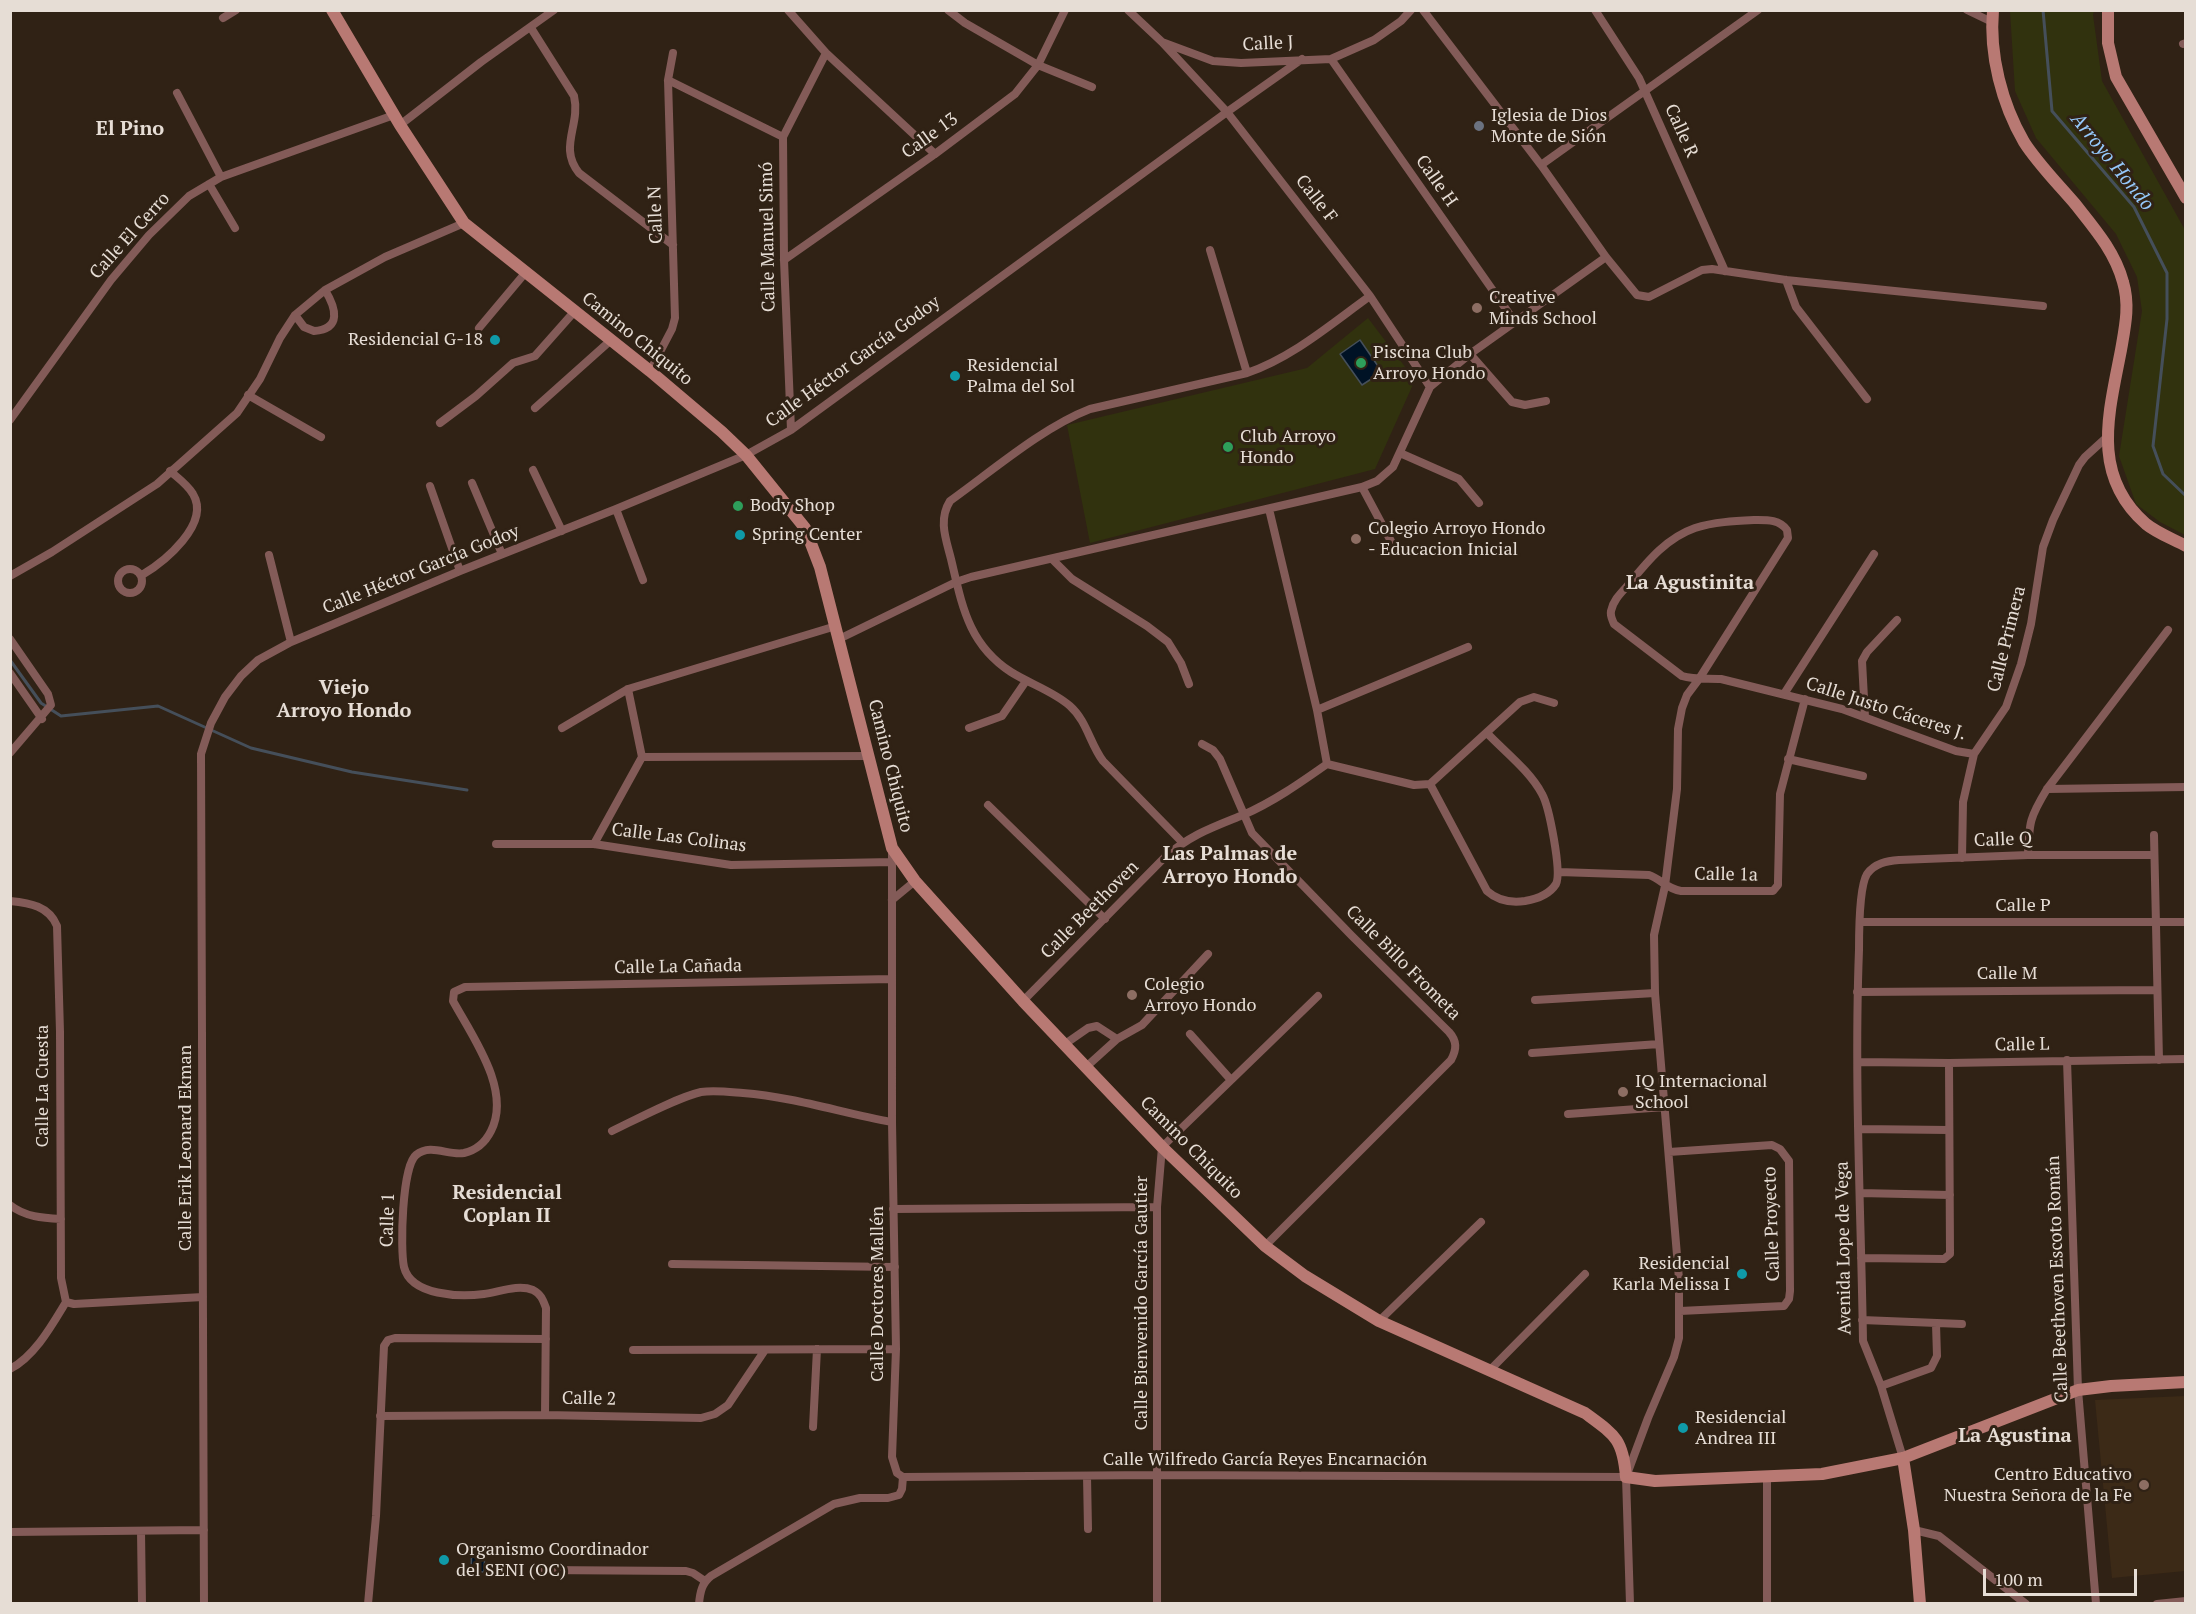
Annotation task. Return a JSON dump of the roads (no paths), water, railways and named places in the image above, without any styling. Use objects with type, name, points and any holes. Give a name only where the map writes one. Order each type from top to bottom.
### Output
[{"type":"main road","name":"Camino Chiquito","points":[[332,10],[397,120],[464,223],[650,371],[722,432],[746,455],[805,528],[820,567],[836,626],[892,849],[915,881],[1023,1001],[1162,1147],[1265,1246],[1305,1276],[1380,1321],[1586,1413],[1614,1434],[1624,1454],[1626,1477]]},
{"type":"main road","points":[[2108,10],[2108,44],[2116,77],[2186,198]]},
{"type":"main road","points":[[1993,16],[1996,66],[2006,107],[2025,143],[2105,241],[2124,285],[2128,312],[2109,414],[2107,437],[2108,460],[2114,482],[2126,504],[2147,525],[2186,546]]},
{"type":"main road","points":[[1626,1477],[1655,1481],[1822,1474],[1903,1458],[2078,1390],[2186,1382]]},
{"type":"main road","name":"Avenida Lope de Vega","points":[[1903,1458],[1914,1530],[1920,1604]]},
{"type":"street","points":[[223,18],[236,10]]},
{"type":"street","name":"Calle El Cerro","points":[[10,420],[119,271],[189,196],[221,177],[397,120],[554,10]]},
{"type":"street","points":[[789,10],[826,53],[935,154]]},
{"type":"street","points":[[948,10],[965,23],[1038,65],[1092,87]]},
{"type":"street","name":"Calle 13","points":[[784,260],[935,154],[1015,94],[1038,65],[1065,10]]},
{"type":"street","name":"Calle J","points":[[1128,10],[1162,42],[1213,60],[1240,63],[1330,59],[1374,40],[1401,21],[1411,10]]},
{"type":"street","points":[[1423,10],[1541,165],[1606,257],[1637,295],[1649,297],[1702,270],[1712,268],[1786,280],[2043,306]]},
{"type":"street","name":"Calle R","points":[[1595,10],[1644,90],[1725,271]]},
{"type":"street","points":[[1541,165],[1758,10]]},
{"type":"street","points":[[1967,10],[1993,16]]},
{"type":"street","points":[[531,28],[574,96],[576,114],[569,150],[571,163],[579,173],[673,245]]},
{"type":"street","name":"Calle F","points":[[1162,42],[1227,111],[1370,296],[1430,387]]},
{"type":"street","name":"Calle N","points":[[650,371],[672,329],[675,318],[668,80],[673,53]]},
{"type":"street","name":"Calle Manuel Simó","points":[[791,430],[784,260],[783,137],[826,53]]},
{"type":"street","name":"Calle Héctor García Godoy","points":[[225,697],[241,676],[258,660],[291,642],[746,455],[791,430],[1227,111],[1302,59]]},
{"type":"street","name":"Calle H","points":[[1330,59],[1515,322]]},
{"type":"street","points":[[668,80],[783,137]]},
{"type":"street","points":[[177,93],[221,177]]},
{"type":"street","points":[[209,184],[235,228]]},
{"type":"street","points":[[10,576],[157,484],[237,413],[295,315],[325,290],[385,257],[464,223]]},
{"type":"street","points":[[1210,250],[1247,373]]},
{"type":"street","points":[[839,639],[956,582],[971,577],[1269,510],[1362,487],[1377,481],[1393,466],[1401,453],[1430,387],[1470,354],[1606,257]]},
{"type":"street","points":[[479,328],[526,272]]},
{"type":"street","points":[[1786,280],[1796,307],[1867,399]]},
{"type":"street","points":[[295,315],[304,327],[314,332],[328,328],[335,315],[334,307],[325,290]]},
{"type":"street","points":[[1182,842],[1103,761],[1081,718],[1070,706],[1026,681],[993,658],[974,636],[956,582],[944,531],[946,508],[951,501],[1060,423],[1090,409],[1247,373],[1269,365],[1286,357],[1370,296]]},
{"type":"street","points":[[440,423],[476,396],[513,363],[536,356],[574,312]]},
{"type":"street","points":[[536,408],[610,341]]},
{"type":"street","points":[[1470,354],[1512,402],[1526,405],[1546,401]]},
{"type":"street","points":[[248,395],[321,436]]},
{"type":"street","name":"Calle Primera","points":[[1962,858],[1963,802],[1974,754],[2006,707],[2021,664],[2031,624],[2043,547],[2079,465],[2107,437]]},
{"type":"street","points":[[1401,453],[1459,479],[1479,503]]},
{"type":"street","points":[[533,470],[562,531]]},
{"type":"street","points":[[142,576],[172,553],[194,525],[197,510],[194,495],[170,471]]},
{"type":"street","points":[[472,483],[502,554]]},
{"type":"street","points":[[430,486],[460,571]]},
{"type":"street","points":[[1362,487],[1392,543]]},
{"type":"street","points":[[616,509],[643,580]]},
{"type":"street","points":[[1269,510],[1317,710],[1327,764],[1414,785],[1430,784],[1525,699],[1539,697],[1554,703]]},
{"type":"street","name":"Calle Justo Cáceres J.","points":[[1699,679],[1788,538],[1784,526],[1769,520],[1715,523],[1693,529],[1671,540],[1650,557],[1614,602],[1611,618],[1620,630],[1682,676],[1699,679],[1721,679],[1805,699],[1865,717],[1948,748],[1974,754]]},
{"type":"street","points":[[1784,694],[1874,554]]},
{"type":"street","points":[[269,555],[291,642]]},
{"type":"street","points":[[1053,560],[1072,579],[1168,642],[1176,652],[1189,684]]},
{"type":"street","points":[[1865,717],[1862,662],[1867,652],[1897,620]]},
{"type":"street","points":[[562,728],[628,689],[836,626]]},
{"type":"street","points":[[2028,855],[2030,819],[2047,789],[2168,630]]},
{"type":"street","points":[[10,639],[48,694],[51,705],[10,753]]},
{"type":"street","points":[[1317,710],[1468,647]]},
{"type":"street","points":[[10,673],[42,718]]},
{"type":"street","points":[[1630,1604],[1626,1477],[1674,1358],[1679,1338],[1680,1311],[1655,993],[1654,935],[1665,886],[1677,789],[1678,729],[1687,695],[1699,679]]},
{"type":"street","points":[[969,728],[1000,718],[1005,714],[1026,681]]},
{"type":"street","points":[[594,844],[642,757],[628,689]]},
{"type":"street","name":"Calle Erik Leonard Ekman","points":[[204,1604],[201,754],[211,723],[225,697]]},
{"type":"street","name":"Calle 1a","points":[[1559,872],[1649,875],[1656,877],[1665,886],[1681,891],[1768,892],[1776,888],[1778,808],[1788,759],[1805,699]]},
{"type":"street","points":[[1430,784],[1482,884],[1492,896],[1506,901],[1519,902],[1541,897],[1555,885],[1559,872],[1549,811],[1542,794],[1532,779],[1487,733]]},
{"type":"street","name":"Calle Billo Frometa","points":[[1202,744],[1213,750],[1220,759],[1252,834],[1449,1032],[1456,1045],[1451,1060],[1265,1246]]},
{"type":"street","points":[[642,757],[867,756]]},
{"type":"street","points":[[1788,759],[1863,776]]},
{"type":"street","name":"Calle Beethoven","points":[[1023,1001],[1182,842],[1290,790],[1327,764]]},
{"type":"street","points":[[2047,789],[2186,787]]},
{"type":"street","points":[[988,805],[1105,919]]},
{"type":"street","points":[[2154,835],[2159,1060]]},
{"type":"street","name":"Calle Las Colinas","points":[[496,844],[594,844],[731,864],[893,862]]},
{"type":"street","name":"Calle Doctores Mallén","points":[[892,849],[892,1122],[896,1349],[892,1457],[897,1473],[903,1477]]},
{"type":"street","name":"Calle Q","points":[[1863,884],[1867,874],[1880,863],[1899,860],[2028,855],[2154,855]]},
{"type":"street","points":[[892,900],[915,881]]},
{"type":"street","name":"Avenida Lope de Vega","points":[[1863,884],[1857,992],[1863,1341],[1881,1386],[1903,1458]]},
{"type":"street","name":"Calle La Cuesta","points":[[10,901],[40,907],[54,918],[57,926],[61,1278],[66,1302]]},
{"type":"street","name":"Calle P","points":[[1860,922],[2186,922]]},
{"type":"street","points":[[1086,1067],[1117,1039],[1142,1025],[1208,954]]},
{"type":"street","name":"Calle La Cañada","points":[[465,987],[892,979]]},
{"type":"street","name":"Calle 1","points":[[465,987],[454,992],[453,1001],[484,1055],[496,1093],[495,1124],[487,1139],[478,1148],[462,1154],[429,1149],[415,1156],[407,1170],[402,1231],[404,1269],[413,1283],[430,1291],[446,1294],[481,1294],[513,1288],[532,1290],[541,1295],[546,1308],[545,1415]]},
{"type":"street","name":"Calle M","points":[[1857,992],[2157,990]]},
{"type":"street","points":[[1535,1000],[1655,993]]},
{"type":"street","points":[[1162,1147],[1318,996]]},
{"type":"street","points":[[1065,1044],[1088,1028],[1097,1026],[1117,1039]]},
{"type":"street","points":[[1190,1034],[1232,1080]]},
{"type":"street","points":[[1532,1053],[1659,1044]]},
{"type":"street","name":"Calle L","points":[[1858,1062],[1949,1063],[2186,1059]]},
{"type":"street","name":"Calle Beethoven Escoto Román","points":[[2067,1060],[2078,1390],[2096,1604]]},
{"type":"street","points":[[1861,1258],[1944,1259],[1950,1254],[1949,1063]]},
{"type":"street","points":[[612,1131],[701,1092],[767,1095],[892,1122]]},
{"type":"street","points":[[1568,1114],[1665,1107]]},
{"type":"street","points":[[1859,1129],[1949,1130]]},
{"type":"street","name":"Calle Proyecto","points":[[1669,1152],[1772,1145],[1780,1149],[1788,1161],[1789,1299],[1784,1306],[1680,1311]]},
{"type":"street","name":"Calle Bienvenido García Gautier","points":[[1157,1604],[1157,1208],[1162,1147]]},
{"type":"street","points":[[1860,1193],[1950,1195]]},
{"type":"street","points":[[10,1205],[38,1218],[61,1219]]},
{"type":"street","points":[[893,1209],[1157,1208]]},
{"type":"street","points":[[1380,1321],[1481,1222]]},
{"type":"street","points":[[672,1264],[895,1267]]},
{"type":"street","points":[[1490,1370],[1585,1274]]},
{"type":"street","points":[[10,1369],[18,1365],[37,1344],[66,1302],[74,1304],[203,1297]]},
{"type":"street","points":[[1862,1320],[1962,1324]]},
{"type":"street","points":[[1881,1386],[1931,1368],[1937,1356],[1936,1324]]},
{"type":"street","points":[[368,1604],[376,1516],[384,1346],[388,1340],[395,1338],[546,1339]]},
{"type":"street","points":[[813,1427],[817,1349]]},
{"type":"street","points":[[633,1350],[896,1349]]},
{"type":"street","name":"Calle 2","points":[[380,1416],[545,1415],[701,1418],[715,1414],[728,1405],[765,1350]]},
{"type":"street","points":[[1087,1476],[1088,1529]]},
{"type":"street","points":[[699,1604],[701,1589],[705,1581],[834,1504],[860,1498],[888,1498],[899,1495],[903,1489],[903,1477]]},
{"type":"street","name":"Calle Wilfredo García Reyes Encarnación","points":[[903,1477],[1626,1477]]},
{"type":"street","points":[[1767,1478],[1767,1604]]},
{"type":"street","points":[[10,1532],[204,1530]]},
{"type":"street","points":[[1914,1530],[1939,1536],[2026,1604]]},
{"type":"street","points":[[141,1531],[142,1604]]},
{"type":"street","points":[[540,1570],[686,1572],[693,1573],[705,1581]]},
{"type":"street","points":[[2157,1604],[2186,1601]]},
{"type":"water","name":"Piscina Club Arroyo Hondo","points":[[1360,340],[1382,372],[1362,385],[1340,354]]},
{"type":"water","points":[[472,1546],[485,1546],[484,1572],[471,1571]]},
{"type":"waterway","name":"Arroyo Hondo","points":[[2043,10],[2052,111],[2134,207],[2167,273],[2167,319],[2153,446],[2163,474],[2186,496]]},
{"type":"waterway","points":[[10,660],[41,703],[61,716],[158,706],[251,748],[352,772],[467,790]]},
{"type":"place","name":"Iglesia de Dios Monte de Sión","points":[[1479,126]]},
{"type":"place","name":"Creative Minds School","points":[[1477,308]]},
{"type":"place","name":"Residencial G-18","points":[[495,340]]},
{"type":"place","name":"Piscina Club Arroyo Hondo","points":[[1361,363]]},
{"type":"place","name":"Residencial Palma del Sol","points":[[955,376]]},
{"type":"place","name":"Club Arroyo Hondo","points":[[1228,447]]},
{"type":"place","name":"Body Shop","points":[[738,506]]},
{"type":"place","name":"Spring Center","points":[[740,535]]},
{"type":"place","name":"Colegio Arroyo Hondo - Educacion Inicial","points":[[1356,539]]},
{"type":"place","name":"Colegio Arroyo Hondo","points":[[1132,995]]},
{"type":"place","name":"IQ Internacional School","points":[[1623,1092]]},
{"type":"place","name":"Residencial Karla Melissa I","points":[[1742,1274]]},
{"type":"place","name":"Residencial Andrea III","points":[[1683,1428]]},
{"type":"place","name":"Centro Educativo Nuestra Señora de la Fe","points":[[2144,1485]]},
{"type":"place","name":"Organismo Coordinador del SENI (OC)","points":[[444,1560]]},
{"type":"district","name":"El Pino","points":[[130,129]]},
{"type":"district","name":"La Agustinita","points":[[1690,583]]},
{"type":"district","name":"Viejo Arroyo Hondo","points":[[344,700]]},
{"type":"district","name":"Las Palmas de Arroyo Hondo","points":[[1230,866]]},
{"type":"district","name":"Residencial Coplan II","points":[[507,1204]]},
{"type":"district","name":"La Agustina","points":[[2015,1436]]}]
